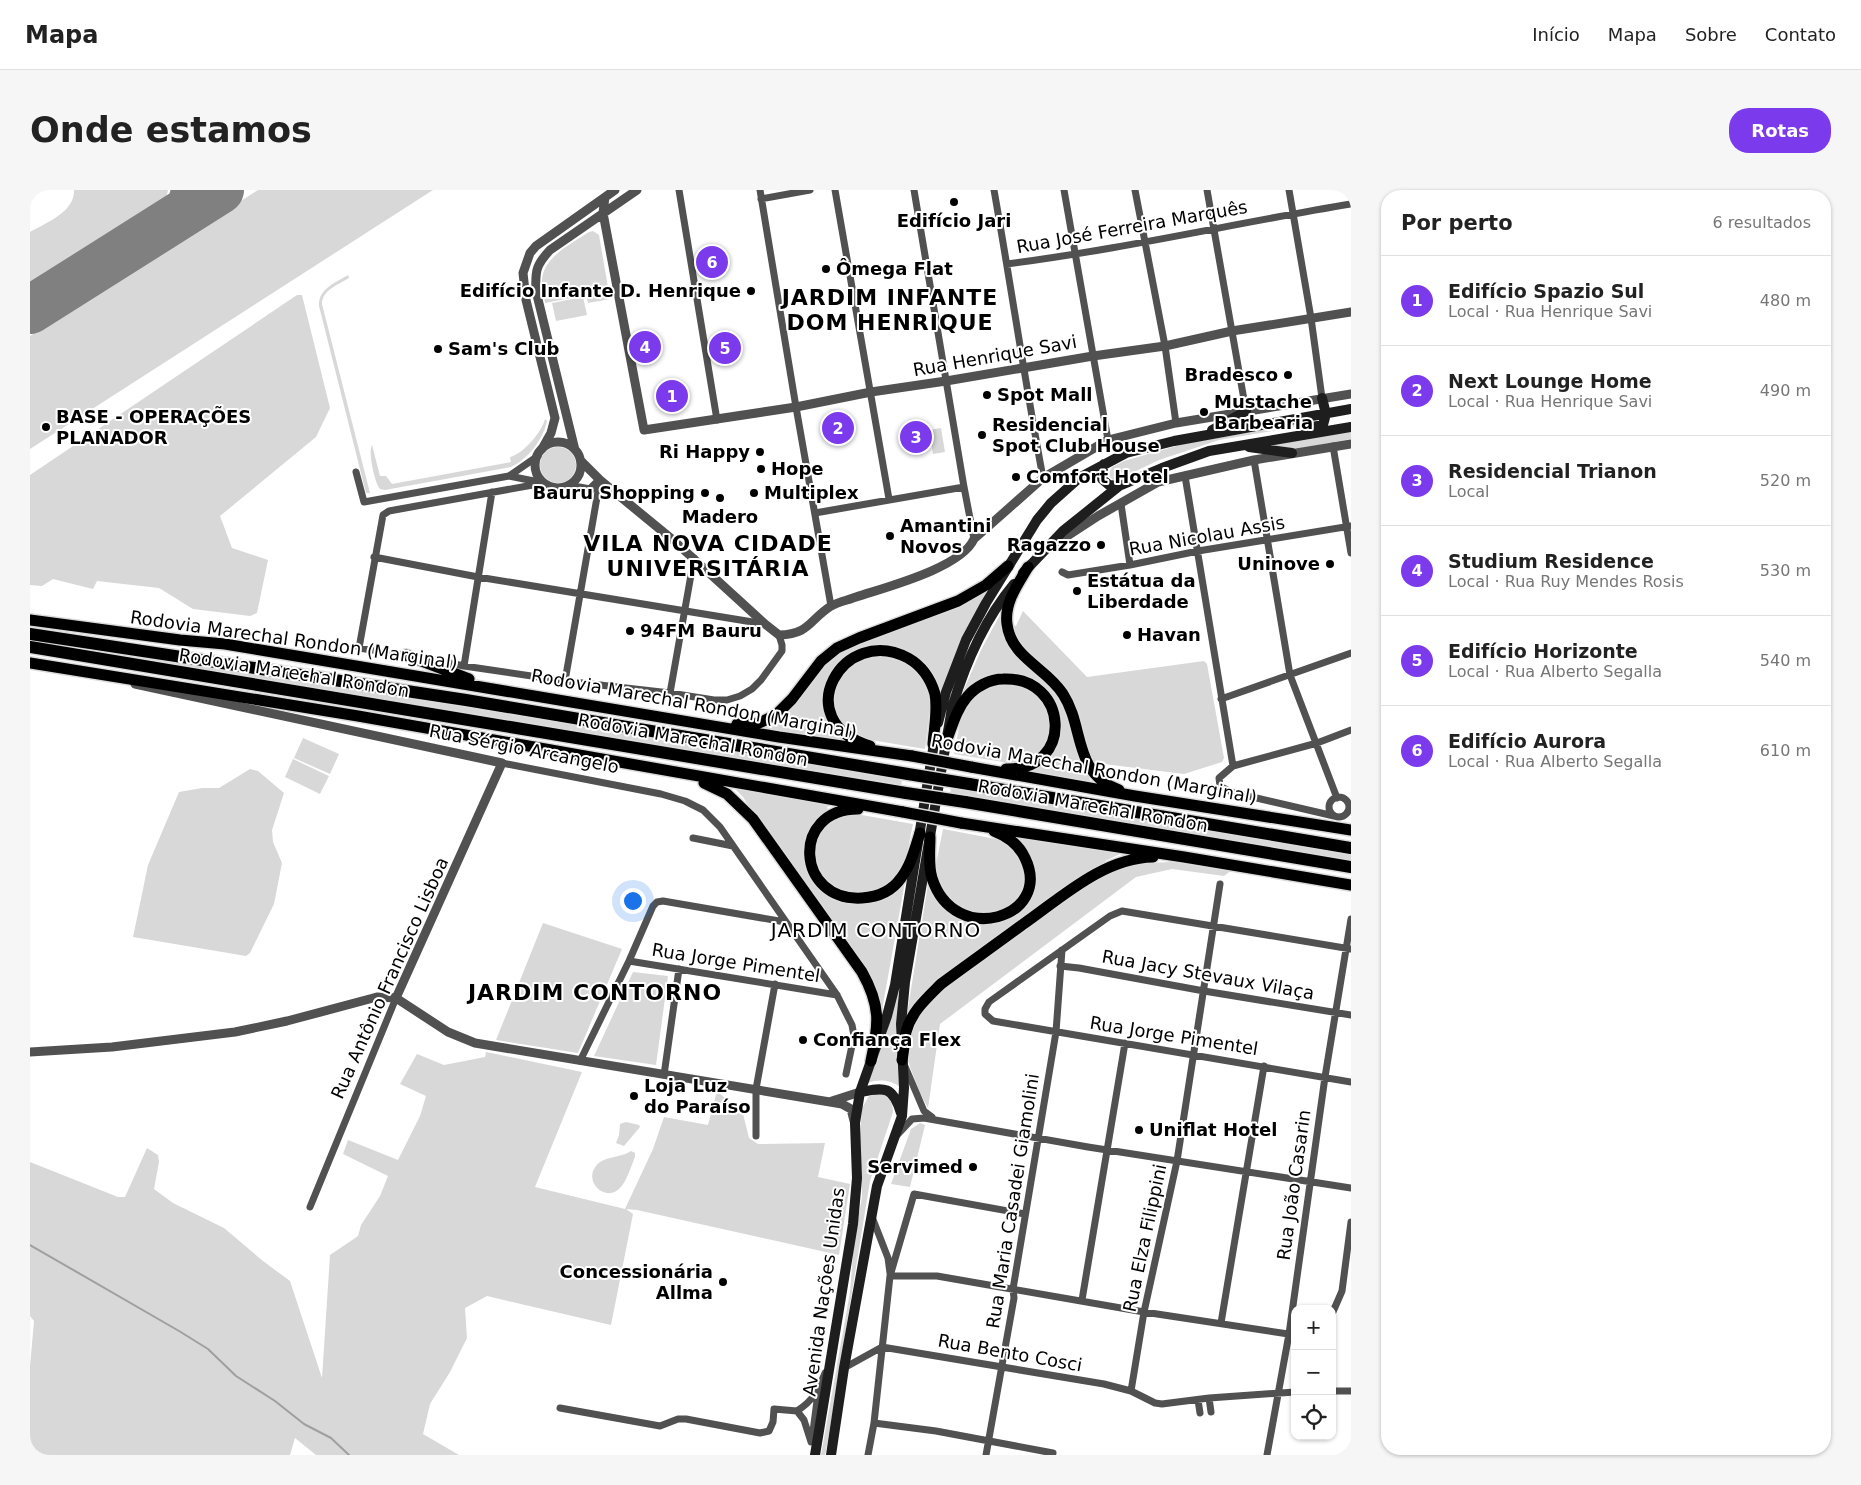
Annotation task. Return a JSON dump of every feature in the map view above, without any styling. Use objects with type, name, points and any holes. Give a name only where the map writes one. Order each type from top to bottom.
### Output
[{"type":"highway","points":[[700,723],[747,724],[767,720],[785,707],[821,661],[837,648],[958,601],[986,585],[1008,566]]},
{"type":"highway","points":[[1028,567],[1008,607],[1007,625],[1013,642],[1025,658],[1052,681],[1063,694],[1071,711],[1081,751],[1096,775],[1109,785],[1135,796]]},
{"type":"highway","name":"Rodovia Marechal Rondon (Marginal)","points":[[30,620],[180,640],[226,644],[814,742],[912,756],[1135,796],[1351,830]]},
{"type":"highway","name":"Rodovia Marechal Rondon","points":[[30,634],[475,701],[1351,848]]},
{"type":"highway","name":"Rodovia Marechal Rondon","points":[[30,647],[1351,867]]},
{"type":"highway","points":[[896,754],[860,743],[851,738],[835,724],[828,710],[830,687],[838,670],[853,659],[872,651],[899,654],[914,662],[925,673],[935,695],[933,744]]},
{"type":"highway","points":[[406,655],[494,688]]},
{"type":"highway","name":"Rua Sérgio Arcangelo","points":[[30,663],[105,676]]},
{"type":"highway","points":[[105,676],[169,684],[339,713],[966,824],[1184,857],[1351,885]]},
{"type":"highway","points":[[946,742],[963,702],[972,691],[983,684],[999,679],[1014,679],[1028,683],[1041,691],[1050,702],[1055,717],[1054,739],[1048,751],[1032,764],[1020,768],[972,767]]},
{"type":"highway","points":[[676,773],[710,785],[727,794],[745,810],[862,972],[872,993],[877,1015],[878,1027],[871,1062]]},
{"type":"highway","points":[[889,810],[848,809],[828,817],[818,826],[809,848],[810,863],[815,876],[829,890],[839,896],[855,899],[868,898],[884,893],[897,883],[906,872],[925,835]]},
{"type":"highway","points":[[925,835],[931,877],[941,897],[949,906],[962,914],[978,919],[997,918],[1013,910],[1024,898],[1030,882],[1027,862],[1017,846],[1009,839],[999,833],[966,824]]},
{"type":"highway","points":[[902,1060],[906,1032],[917,1011],[941,984],[952,976],[1080,884],[1105,870],[1138,858],[1184,857]]},
{"type":"main road","points":[[1283,437],[1287,431],[1323,426],[1326,414],[1322,398]]},
{"type":"main road","name":"Avenida Nações Unidas","points":[[831,1455],[871,1215],[880,1175],[902,1116],[904,1088],[901,1024],[925,835],[933,744],[946,692],[966,640],[1008,566],[1037,520],[1051,503],[1079,478],[1126,453],[1204,434],[1281,423],[1351,409]]},
{"type":"main road","points":[[1204,434],[1246,411]]},
{"type":"main road","name":"Avenida Nações Unidas","points":[[813,1455],[832,1356],[855,1209],[857,1178],[855,1123],[860,1092],[887,1016],[895,985],[952,708],[966,666],[988,623],[1010,589],[1039,554],[1069,526],[1119,486],[1209,451],[1351,427]]},
{"type":"main road","points":[[1241,446],[1292,453]]},
{"type":"main road","points":[[1104,464],[1102,479],[1109,485],[1119,486]]},
{"type":"main road","points":[[860,1092],[881,1088],[889,1091],[898,1102],[902,1116]]},
{"type":"main road","points":[[833,1439],[836,1455]]},
{"type":"street","points":[[544,483],[536,471],[536,463],[551,433],[556,418],[526,300],[523,273],[530,253],[536,246],[616,190]]},
{"type":"street","points":[[637,190],[550,250],[540,262],[535,272],[536,291],[575,450],[580,461],[600,480],[694,558],[765,624],[780,635],[793,635],[802,632],[831,606],[936,569],[970,547],[974,539],[1043,478],[1108,440],[1176,423],[1351,394]]},
{"type":"street","points":[[679,190],[718,420]]},
{"type":"street","points":[[760,190],[831,606]]},
{"type":"street","points":[[761,199],[810,190]]},
{"type":"street","points":[[835,190],[889,499]]},
{"type":"street","points":[[914,190],[974,539]]},
{"type":"street","points":[[994,190],[1043,478]]},
{"type":"street","points":[[1064,190],[1108,440]]},
{"type":"street","points":[[1135,190],[1165,346],[1176,423]]},
{"type":"street","points":[[1207,190],[1246,411]]},
{"type":"street","points":[[1289,190],[1311,318],[1322,398]]},
{"type":"street","points":[[605,197],[603,213],[606,230]]},
{"type":"street","name":"Rua José Ferreira Marquês","points":[[1007,264],[1075,255],[1351,204]]},
{"type":"street","points":[[588,222],[606,230]]},
{"type":"street","name":"Rua Henrique Savi","points":[[606,230],[644,430],[718,420],[871,392],[1165,346],[1232,331],[1351,312]]},
{"type":"street","points":[[509,476],[555,443],[569,445],[575,450]]},
{"type":"street","name":"Avenida Nações Unidas","points":[[1039,554],[1158,482],[1254,460],[1351,444]]},
{"type":"street","points":[[1333,446],[1349,527],[1351,553]]},
{"type":"street","points":[[1254,460],[1290,675],[1337,798]]},
{"type":"street","points":[[568,486],[578,476],[580,461]]},
{"type":"street","points":[[356,472],[364,502],[509,476],[544,483],[556,488],[568,486],[590,490],[600,480]]},
{"type":"street","points":[[1185,476],[1233,766]]},
{"type":"street","points":[[565,681],[600,480]]},
{"type":"street","points":[[544,483],[388,511],[383,515],[359,648],[565,681],[714,700],[727,700],[740,696],[762,680],[782,652],[780,635]]},
{"type":"street","points":[[815,512],[964,486]]},
{"type":"street","points":[[464,666],[492,492]]},
{"type":"street","points":[[1121,504],[1130,565]]},
{"type":"street","name":"Rua Nicolau Assis","points":[[1065,574],[1130,565],[1198,551],[1349,527]]},
{"type":"street","points":[[374,558],[765,624]]},
{"type":"street","points":[[670,693],[694,558]]},
{"type":"street","points":[[1221,699],[1351,654]]},
{"type":"street","name":"Rua Sérgio Arcangelo","points":[[105,676],[156,690],[685,801],[703,810],[720,827],[837,994],[852,1025],[854,1036],[846,1074]]},
{"type":"street","points":[[1351,730],[1317,743],[1233,766],[1219,778],[1220,786],[1245,796],[1351,818]]},
{"type":"street","name":"Rua Antônio Francisco Lisboa","points":[[310,1207],[396,998],[502,762]]},
{"type":"street","points":[[1319,812],[1329,807],[1332,801],[1337,798],[1344,799],[1350,807],[1348,813],[1343,817]]},
{"type":"street","points":[[1329,807],[1334,816]]},
{"type":"street","points":[[693,838],[733,846]]},
{"type":"street","name":"Rua Elza Filippini","points":[[1131,1391],[1144,1312],[1177,1161],[1220,884]]},
{"type":"street","points":[[580,1061],[629,961],[653,906],[657,902],[663,901],[785,922]]},
{"type":"street","points":[[1062,950],[1110,916],[1122,911],[1349,949]]},
{"type":"street","name":"Rua João Casarin","points":[[1295,1305],[1309,1182],[1324,1077],[1349,949],[1351,919]]},
{"type":"street","name":"Rua Jorge Pimentel","points":[[1062,950],[989,1002],[985,1009],[985,1014],[993,1022],[1351,1082]]},
{"type":"street","name":"Rua Maria Casadei Giamolini","points":[[986,1455],[1014,1298],[1013,1289],[1056,1032],[1062,950]]},
{"type":"street","name":"Rua Jorge Pimentel","points":[[629,961],[837,994]]},
{"type":"street","name":"Rua Jacy Stevaux Vilaça","points":[[1060,966],[1351,1015]]},
{"type":"street","points":[[664,1075],[679,970]]},
{"type":"street","points":[[756,1136],[756,1089],[775,984]]},
{"type":"street","points":[[371,989],[377,997]]},
{"type":"street","points":[[30,1052],[112,1047],[235,1032],[287,1021],[377,997],[396,998],[448,1032],[475,1043],[842,1104],[851,1109],[855,1123]]},
{"type":"street","points":[[1082,1300],[1125,1043]]},
{"type":"street","points":[[902,1060],[924,1111],[939,1121]]},
{"type":"street","points":[[1221,1323],[1264,1066]]},
{"type":"street","points":[[829,1102],[860,1092]]},
{"type":"street","points":[[893,1140],[912,1119],[919,1118],[1107,1150],[1351,1188]]},
{"type":"street","points":[[868,1455],[874,1423],[890,1276],[914,1194],[1025,1214]]},
{"type":"street","points":[[871,1215],[888,1258],[890,1276]]},
{"type":"street","points":[[1336,1305],[1342,1291],[1351,1222]]},
{"type":"street","points":[[890,1276],[937,1276],[1144,1312],[1291,1335]]},
{"type":"street","points":[[1342,1291],[1351,1293]]},
{"type":"street","name":"Rua João Casarin","points":[[1267,1455],[1291,1339]]},
{"type":"street","points":[[844,1368],[882,1347]]},
{"type":"street","name":"Rua Bento Cosci","points":[[882,1347],[1104,1384],[1131,1391],[1154,1403],[1291,1392]]},
{"type":"street","points":[[560,1408],[660,1426],[678,1419],[686,1419],[760,1434],[768,1431],[772,1422],[774,1408],[797,1411],[809,1403],[819,1388],[832,1356]]},
{"type":"street","points":[[811,1442],[819,1388]]},
{"type":"street","points":[[1336,1391],[1351,1391]]},
{"type":"street","points":[[1209,1398],[1211,1412]]},
{"type":"street","points":[[1198,1400],[1200,1413]]},
{"type":"street","points":[[797,1411],[804,1420],[813,1455]]},
{"type":"street","points":[[874,1423],[936,1431],[1053,1453]]},
{"type":"shaded area","points":[[74,190],[168,190],[166,199],[30,284],[30,232],[65,211],[73,198]]},
{"type":"shaded area","points":[[258,190],[433,190],[30,449],[30,336]]},
{"type":"shaded area","points":[[593,231],[599,235],[610,299],[588,303],[586,295],[545,303],[542,283],[546,266],[566,247]]},
{"type":"shaded area","points":[[348,275],[349,278],[328,291],[322,304],[370,493],[366,493],[319,306],[319,300],[324,291]]},
{"type":"shaded area","points":[[297,295],[302,295],[330,408],[316,437],[220,516],[232,548],[268,560],[257,613],[250,616],[193,609],[159,588],[97,581],[93,589],[53,579],[42,586],[30,585],[30,475]]},
{"type":"shaded area","points":[[583,297],[587,315],[556,321],[552,303]]},
{"type":"shaded area","points":[[545,419],[547,421],[545,428],[534,448],[517,464],[511,467],[385,490],[379,488],[376,482],[371,459],[372,445],[380,476],[386,476],[392,484],[511,462],[510,457],[521,452],[531,442]]},
{"type":"shaded area","points":[[1320,420],[1318,423],[1219,440],[1159,460],[1119,479],[1113,480],[1108,475],[1112,467],[1124,461],[1183,444]]},
{"type":"shaded area","points":[[941,428],[945,452],[933,454],[929,430]]},
{"type":"shaded area","points":[[1351,431],[1351,439],[1296,449],[1273,447],[1272,445]]},
{"type":"shaded area","points":[[558,447],[565,448],[571,452],[575,458],[575,472],[571,478],[565,482],[558,483],[551,482],[545,478],[541,472],[540,465],[541,458],[545,452],[551,448]]},
{"type":"shaded area","points":[[996,581],[939,706],[910,653],[901,649],[881,646],[829,679],[824,694],[824,708],[836,735],[844,741],[764,728],[771,723],[817,672],[840,651]]},
{"type":"shaded area","points":[[1023,611],[1087,677],[1204,661],[1207,664],[1224,758],[1222,762],[1184,774],[1104,764],[1111,783],[1092,764],[1071,695],[1056,675],[1022,648],[1011,625],[1016,626]]},
{"type":"shaded area","points":[[1001,613],[1002,622],[1062,699],[1082,761],[1091,782],[1030,772],[1052,751],[1057,744],[1061,729],[1056,712],[1038,684],[973,684],[962,694],[981,650]]},
{"type":"shaded area","points":[[126,655],[266,673],[902,778],[901,787],[125,658]]},
{"type":"shaded area","points":[[878,655],[909,664],[925,681],[931,698],[925,749],[871,740],[843,728],[831,705],[841,673],[863,658]]},
{"type":"shaded area","points":[[1002,682],[1032,689],[1051,713],[1046,748],[1029,758],[1014,763],[954,754],[959,727],[956,726],[962,710],[979,691]]},
{"type":"shaded area","points":[[303,738],[339,754],[330,774],[294,758]]},
{"type":"shaded area","points":[[293,759],[329,776],[320,794],[285,777]]},
{"type":"shaded area","points":[[250,769],[258,771],[284,793],[272,830],[273,842],[282,863],[274,904],[250,953],[246,956],[133,937],[148,865],[179,792],[202,788],[219,788]]},
{"type":"shaded area","points":[[951,787],[1351,852],[1351,862],[950,794]]},
{"type":"shaded area","points":[[735,789],[832,805],[827,807],[828,810],[814,823],[806,839],[805,856],[808,871],[816,884],[828,895],[843,902],[859,904],[876,901],[891,893],[905,882],[882,1010],[875,989],[743,797]]},
{"type":"shaded area","points":[[856,814],[913,824],[905,863],[894,881],[871,893],[847,894],[825,882],[812,856],[818,833],[839,816]]},
{"type":"shaded area","points":[[943,829],[1001,840],[1021,859],[1026,876],[1022,893],[1005,911],[973,914],[952,903],[936,878],[936,864]]},
{"type":"shaded area","points":[[1016,837],[1120,854],[1107,860],[1082,878],[907,1014],[928,884],[938,901],[952,914],[961,919],[979,923],[997,922],[1009,918],[1028,898],[1024,845]]},
{"type":"shaded area","points":[[1173,862],[1232,870],[1224,876],[1172,869],[1136,877],[940,1024],[928,1108],[920,1093],[907,1056],[914,1022],[937,992],[1084,886],[1115,869],[1141,863]]},
{"type":"shaded area","points":[[543,923],[622,949],[578,1053],[496,1040]]},
{"type":"shaded area","points":[[633,972],[668,976],[656,1065],[594,1056]]},
{"type":"shaded area","points":[[899,986],[896,1036],[899,1086],[884,1081],[868,1083],[887,1031]]},
{"type":"shaded area","points":[[486,1052],[582,1072],[535,1187],[625,1209],[653,1149],[664,1117],[708,1125],[717,1091],[743,1114],[749,1138],[758,1144],[825,1143],[818,1177],[850,1184],[839,1255],[626,1209],[633,1214],[611,1325],[487,1296],[465,1308],[467,1338],[450,1372],[430,1404],[423,1434],[459,1455],[316,1455],[295,1438],[290,1455],[30,1455],[30,1366],[34,1321],[30,1316],[30,1162],[118,1197],[125,1197],[147,1148],[158,1155],[159,1162],[154,1189],[173,1203],[224,1228],[290,1281],[322,1378],[330,1255],[358,1236],[361,1225],[380,1196],[388,1176],[343,1154],[348,1140],[398,1160],[420,1116],[426,1096],[400,1084],[417,1054],[444,1065],[485,1057]]},
{"type":"shaded area","points":[[881,1093],[890,1101],[893,1112],[870,1181],[828,1440],[825,1455],[821,1455],[850,1292],[854,1242],[862,1197],[860,1135],[862,1108],[869,1096]]},
{"type":"shaded area","points":[[626,1122],[639,1125],[640,1127],[624,1146],[616,1143],[620,1124]]},
{"type":"shaded area","points":[[920,1123],[925,1125],[910,1187],[891,1184],[911,1129]]},
{"type":"shaded area","points":[[631,1151],[635,1153],[635,1157],[627,1177],[620,1188],[609,1193],[598,1189],[592,1178],[596,1166],[603,1160]]},
{"type":"waterway","points":[[30,1245],[208,1349],[236,1376],[275,1401],[304,1424],[331,1438],[349,1455]]},
{"type":"taxiway","points":[[173,219],[180,191],[208,197]]},
{"type":"runway","points":[[30,310],[220,190]]},
{"type":"place","name":"Edifício Jari","points":[[954,202]]},
{"type":"place","name":"Edifício Aurora","points":[[712,262]]},
{"type":"place","name":"Ômega Flat","points":[[826,269]]},
{"type":"place","name":"Edifício Infante D. Henrique","points":[[751,291]]},
{"type":"place","name":"Studium Residence","points":[[645,347]]},
{"type":"place","name":"Edifício Horizonte","points":[[725,348]]},
{"type":"place","name":"Sam's Club","points":[[438,349]]},
{"type":"place","name":"Bradesco","points":[[1288,375]]},
{"type":"place","name":"Spot Mall","points":[[987,395]]},
{"type":"place","name":"Edifício Spazio Sul","points":[[672,396]]},
{"type":"place","name":"Mustache Barbearia","points":[[1204,412]]},
{"type":"place","name":"BASE - OPERAÇÕES PLANADOR","points":[[46,427]]},
{"type":"place","name":"Next Lounge Home","points":[[838,428]]},
{"type":"place","name":"Residencial Spot Club House","points":[[982,435]]},
{"type":"place","name":"Residencial Trianon","points":[[916,437]]},
{"type":"place","name":"Ri Happy","points":[[760,452]]},
{"type":"place","name":"Hope","points":[[761,469]]},
{"type":"place","name":"Comfort Hotel","points":[[1016,477]]},
{"type":"place","name":"Bauru Shopping","points":[[705,493]]},
{"type":"place","name":"Multiplex","points":[[754,493]]},
{"type":"place","name":"Madero","points":[[720,498]]},
{"type":"place","name":"Amantini Novos","points":[[890,536]]},
{"type":"place","name":"Ragazzo","points":[[1101,545]]},
{"type":"place","name":"Uninove","points":[[1330,564]]},
{"type":"place","name":"Estátua da Liberdade","points":[[1077,591]]},
{"type":"place","name":"94FM Bauru","points":[[630,631]]},
{"type":"place","name":"Havan","points":[[1127,635]]},
{"type":"place","name":"Confiança Flex","points":[[803,1040]]},
{"type":"place","name":"Loja Luz do Paraíso","points":[[634,1096]]},
{"type":"place","name":"Uniflat Hotel","points":[[1139,1130]]},
{"type":"place","name":"Servimed","points":[[973,1167]]},
{"type":"place","name":"Concessionária Allma","points":[[723,1282]]},
{"type":"district","name":"JARDIM INFANTE DOM HENRIQUE","points":[[890,310]]},
{"type":"district","name":"VILA NOVA CIDADE UNIVERSITÁRIA","points":[[708,556]]},
{"type":"district","name":"JARDIM CONTORNO","points":[[876,930]]},
{"type":"district","name":"JARDIM CONTORNO","points":[[595,992]]}]
